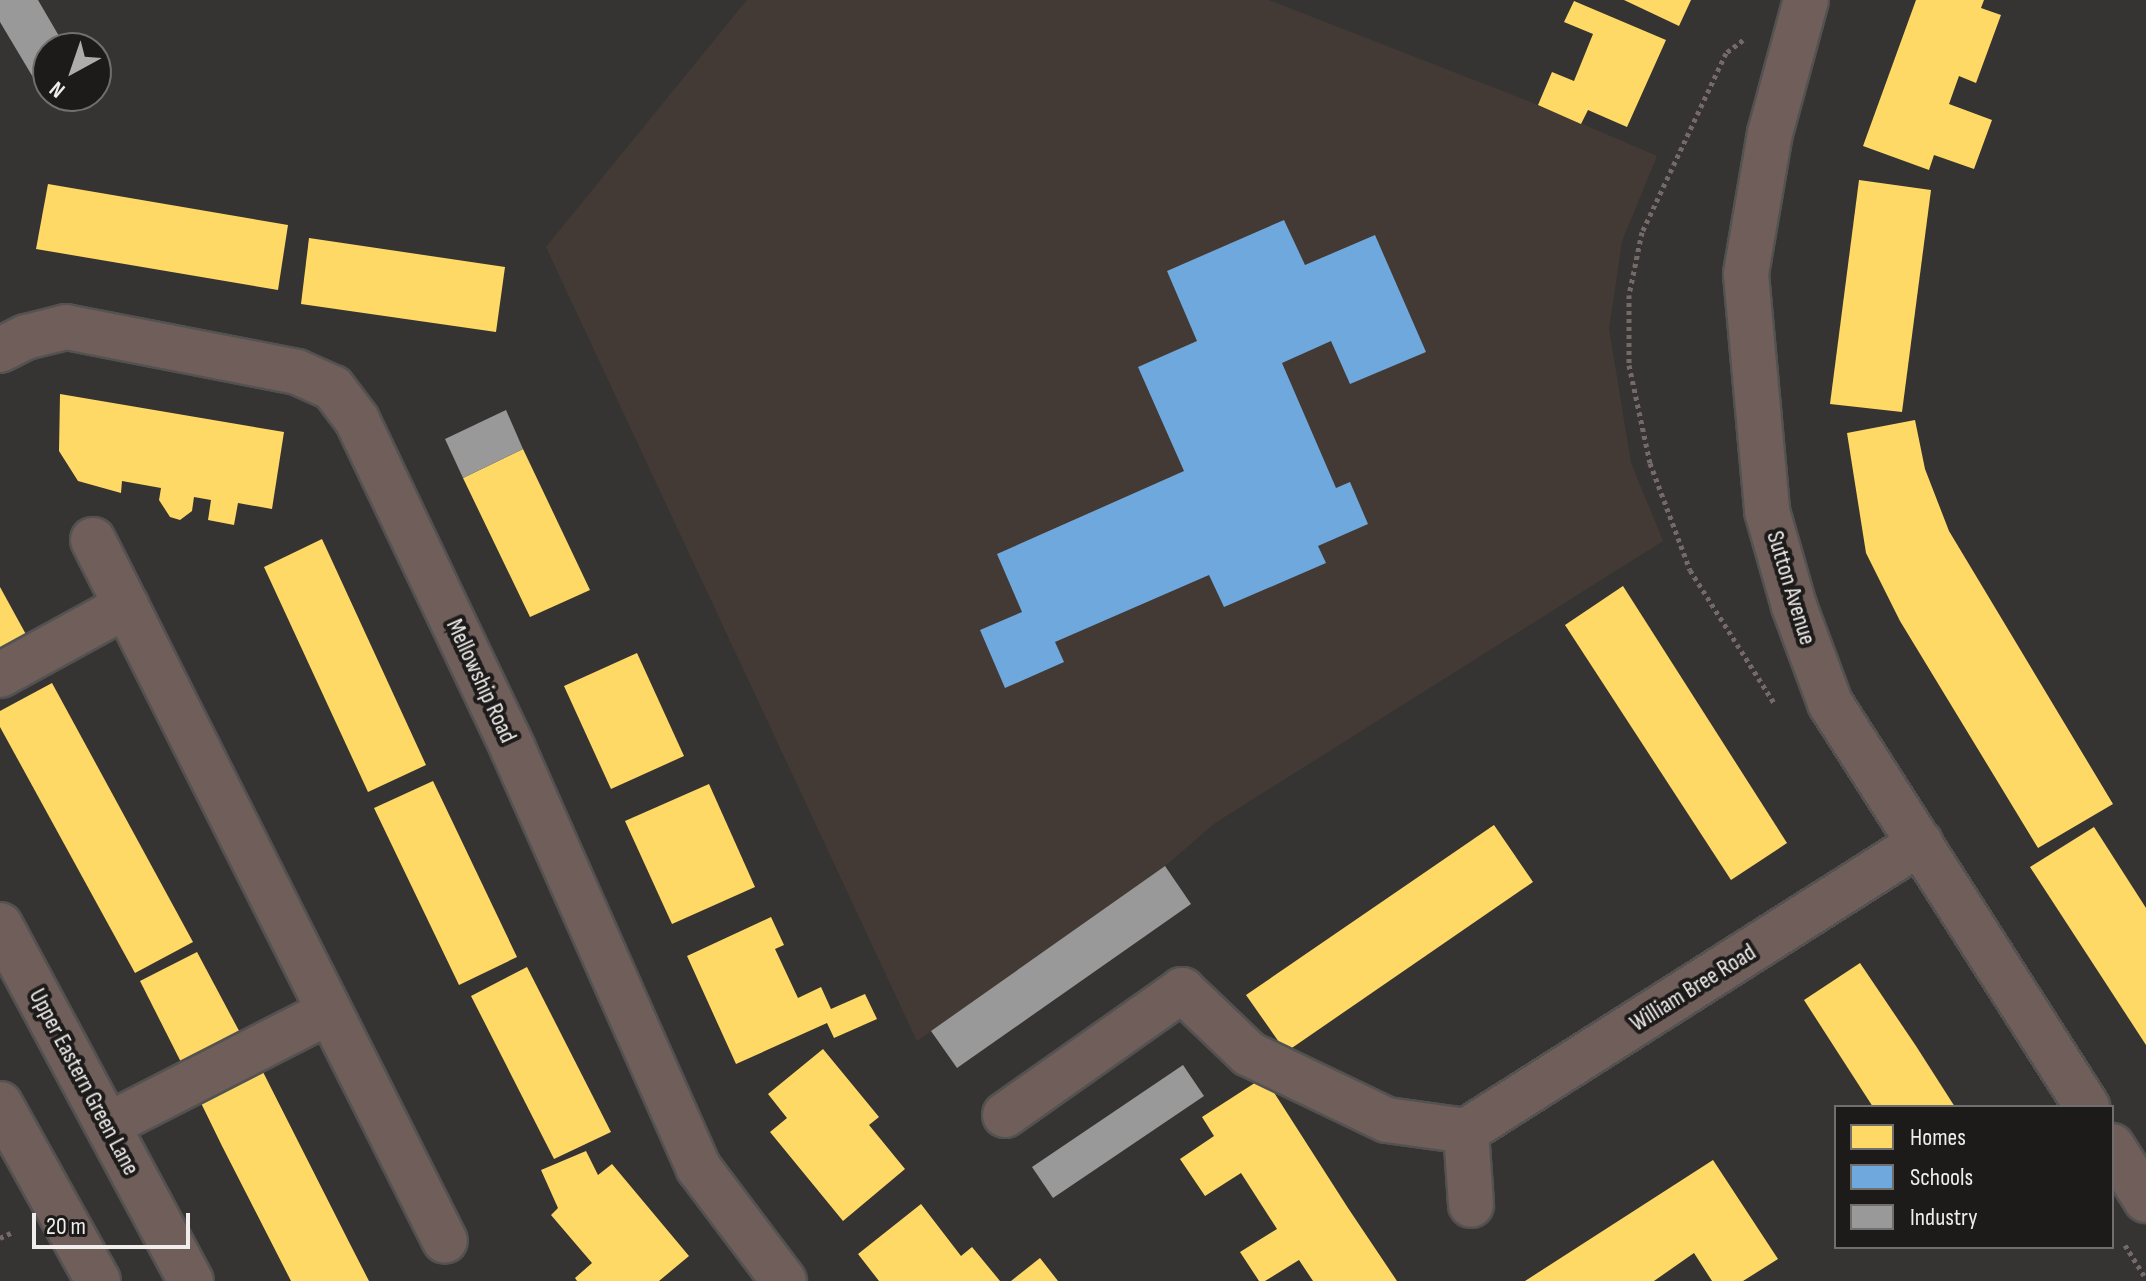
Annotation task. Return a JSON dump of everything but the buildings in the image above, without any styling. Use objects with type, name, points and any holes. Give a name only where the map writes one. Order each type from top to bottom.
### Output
[{"type":"street","name":"Sutton Avenue","points":[[1806,0],[1770,133],[1746,274],[1767,511],[1794,606],[1830,703],[2086,1105]]},
{"type":"street","name":"Mellowship Road","points":[[0,350],[26,337],[66,327],[297,372],[333,388],[357,420],[513,749],[698,1167],[784,1281]]},
{"type":"street","points":[[93,540],[445,1241]]},
{"type":"street","points":[[0,675],[126,606]]},
{"type":"street","name":"William Bree Road","points":[[1466,1131],[1920,843]]},
{"type":"street","name":"Upper Eastern Green Lane","points":[[0,925],[191,1281]]},
{"type":"street","points":[[1005,1115],[1182,990],[1249,1054],[1387,1120],[1466,1131],[1471,1205]]},
{"type":"street","points":[[108,1125],[329,1012]]},
{"type":"street","points":[[0,1104],[98,1281]]},
{"type":"street","points":[[2114,1149],[2146,1200]]},
{"type":"path","points":[[2120,1238],[2146,1278]]},
{"type":"shaded area","points":[[747,0],[1269,0],[1538,105],[1657,156],[1622,241],[1609,329],[1631,463],[1663,541],[1215,823],[1165,866],[917,1041],[546,247]]}]
